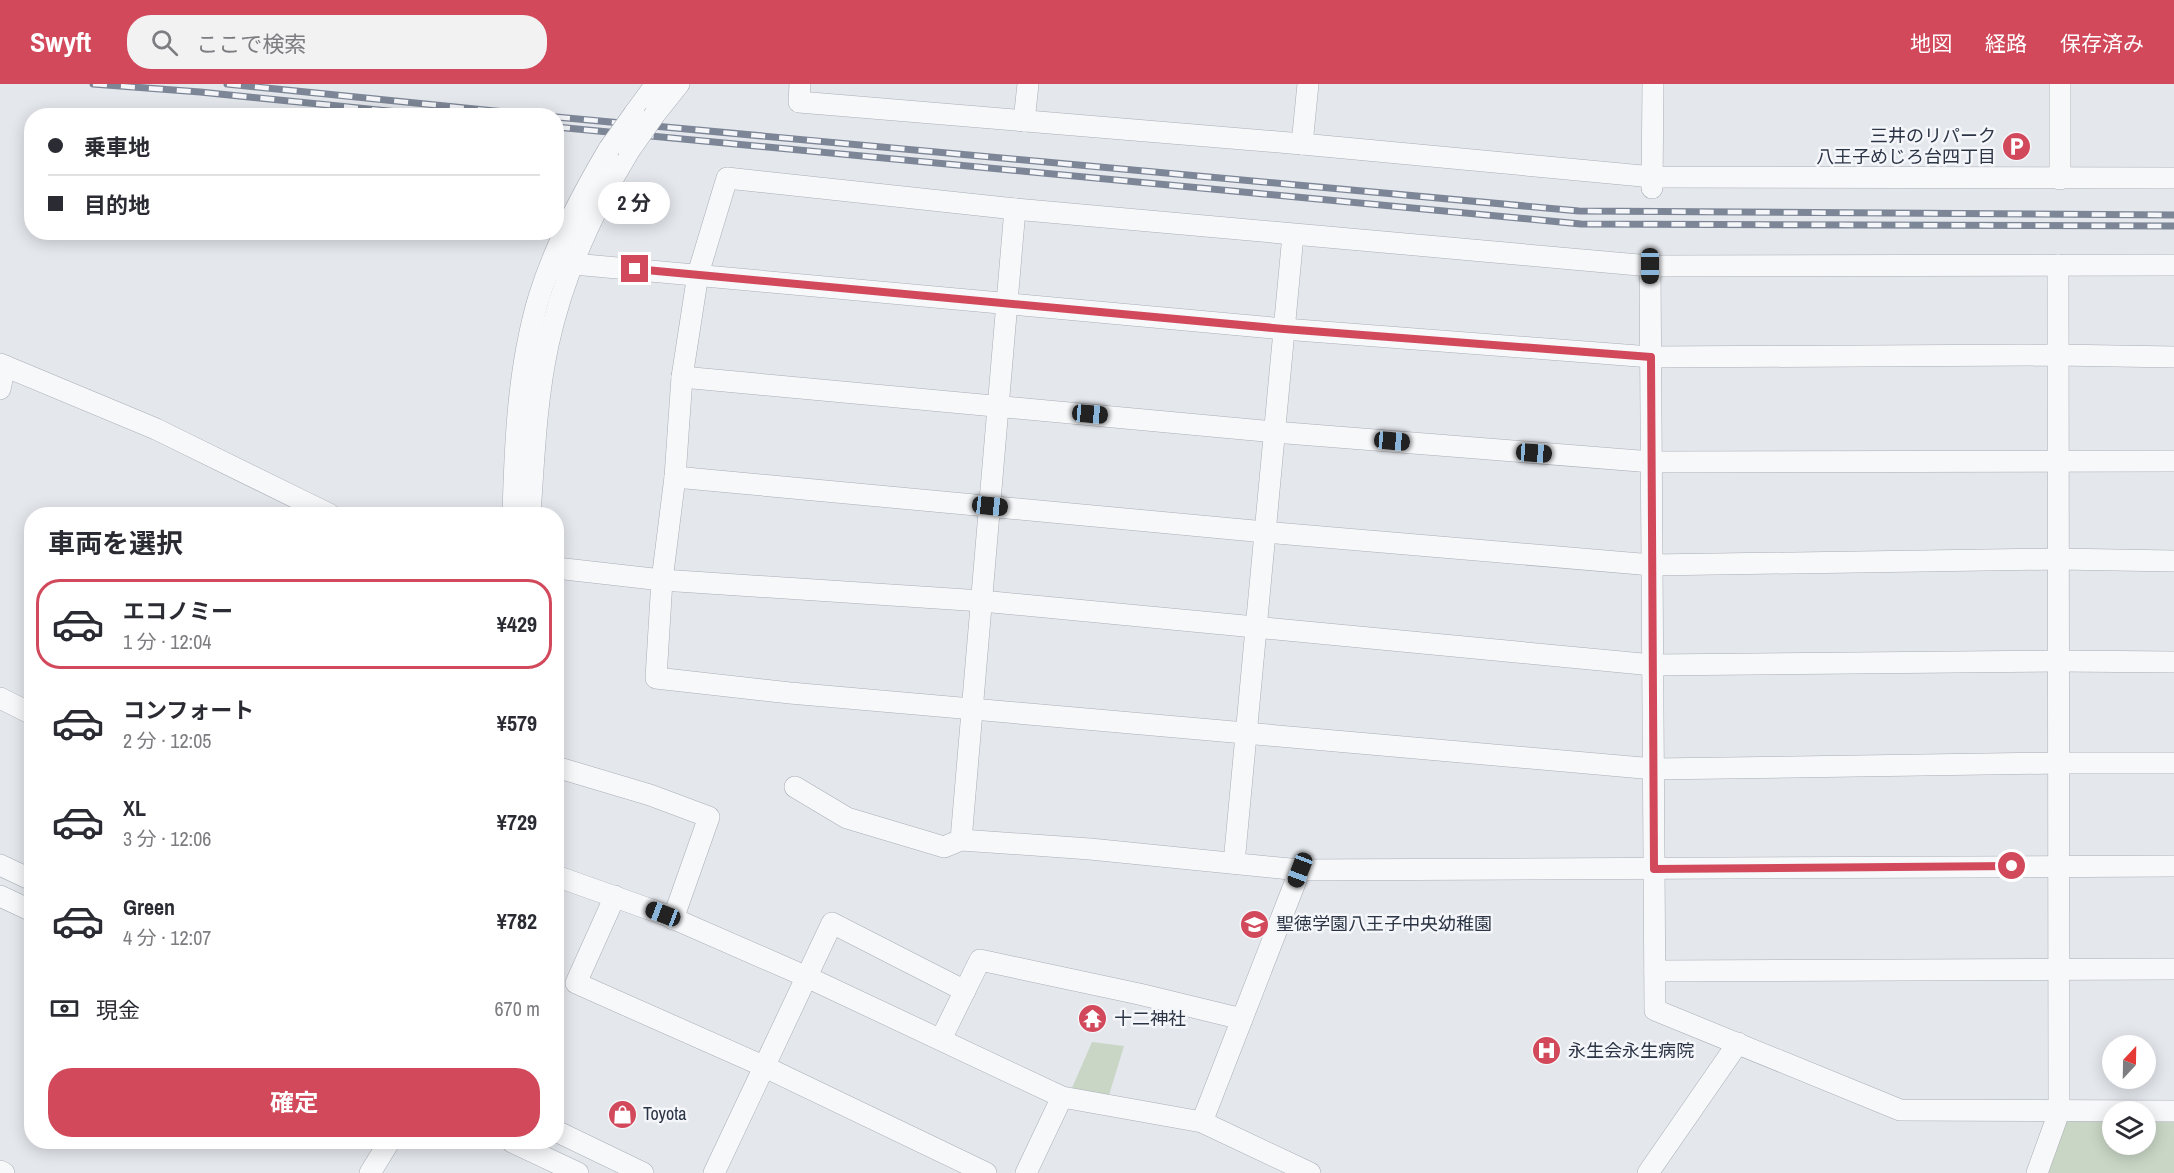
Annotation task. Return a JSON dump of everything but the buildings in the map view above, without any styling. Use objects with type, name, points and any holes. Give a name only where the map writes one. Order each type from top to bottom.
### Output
[{"type":"street","points":[[645,84],[665,87]]},
{"type":"street","points":[[800,84],[799,102],[1302,144],[1652,182],[2174,178]]},
{"type":"street","points":[[1024,121],[1028,84]]},
{"type":"street","points":[[1302,144],[1308,84]]},
{"type":"street","points":[[1652,182],[1653,84]]},
{"type":"street","points":[[2060,84],[2060,179]]},
{"type":"street","points":[[619,150],[634,114],[665,87]]},
{"type":"street","points":[[531,507],[541,388],[558,306],[562,263],[570,219],[619,150],[655,114],[665,87]]},
{"type":"street","points":[[2174,265],[1650,266],[1015,209],[727,178],[698,274],[682,377],[675,477],[662,580],[656,678],[973,710],[1654,769],[2060,763],[2174,764]]},
{"type":"street","points":[[962,840],[1015,209]]},
{"type":"street","points":[[1234,863],[1293,235]]},
{"type":"street","points":[[562,263],[1284,329],[1651,357],[2058,355],[2174,357]]},
{"type":"street","points":[[513,507],[522,380],[530,336],[539,298],[562,263]]},
{"type":"street","points":[[2037,1173],[2059,1112],[2058,265]]},
{"type":"street","points":[[1650,266],[1655,1010],[1900,1110],[2059,1112],[2174,1110]]},
{"type":"street","points":[[0,389],[2,365],[156,429],[315,507]]},
{"type":"street","points":[[682,377],[1274,432],[1652,462],[2174,461]]},
{"type":"street","points":[[675,477],[1265,532],[1652,565],[2059,559],[2174,561]]},
{"type":"street","points":[[564,569],[662,580],[982,601],[1653,665],[2174,662]]},
{"type":"street","points":[[0,698],[24,710]]},
{"type":"street","points":[[564,769],[650,795],[709,817],[673,919]]},
{"type":"street","points":[[795,787],[847,818],[944,847],[962,840],[1090,849],[1300,870],[2174,866]]},
{"type":"street","points":[[0,865],[24,876]]},
{"type":"street","points":[[1202,1122],[1300,870]]},
{"type":"street","points":[[564,879],[673,919],[807,977],[1062,1097],[1202,1122],[1310,1173]]},
{"type":"street","points":[[0,896],[24,907]]},
{"type":"street","points":[[615,896],[576,983],[763,1066],[986,1173]]},
{"type":"street","points":[[714,1173],[832,923],[965,991]]},
{"type":"street","points":[[941,1039],[980,960],[1242,1019]]},
{"type":"street","points":[[1655,971],[2174,969]]},
{"type":"street","points":[[1648,1173],[1738,1043]]},
{"type":"street","points":[[1026,1173],[1062,1097]]},
{"type":"street","points":[[564,1135],[643,1173]]},
{"type":"street","points":[[370,1173],[385,1149]]},
{"type":"street","points":[[527,1149],[578,1173]]},
{"type":"green space","points":[[1092,1042],[1124,1046],[1109,1095],[1072,1088]]},
{"type":"green space","points":[[2067,1119],[2102,1119],[2102,1155],[2156,1155],[2156,1119],[2174,1119],[2174,1173],[2048,1173]]},
{"type":"railway","points":[[93,84],[359,108]]},
{"type":"railway","points":[[227,84],[465,108]]},
{"type":"railway","points":[[564,118],[1579,211],[2174,215]]},
{"type":"railway","points":[[564,128],[1581,224],[2174,226]]},
{"type":"place","name":"三井のリパーク 八王子めじろ台四丁目","points":[[2017,146]]},
{"type":"place","name":"聖徳学園八王子中央幼稚園","points":[[1255,924]]},
{"type":"place","name":"十二神社","points":[[1093,1019]]},
{"type":"place","name":"永生会永生病院","points":[[1547,1051]]},
{"type":"place","name":"Toyota","points":[[622,1114]]},
{"type":"route","points":[[635,269],[1284,329],[1651,357],[1654,869],[2012,866]]}]
